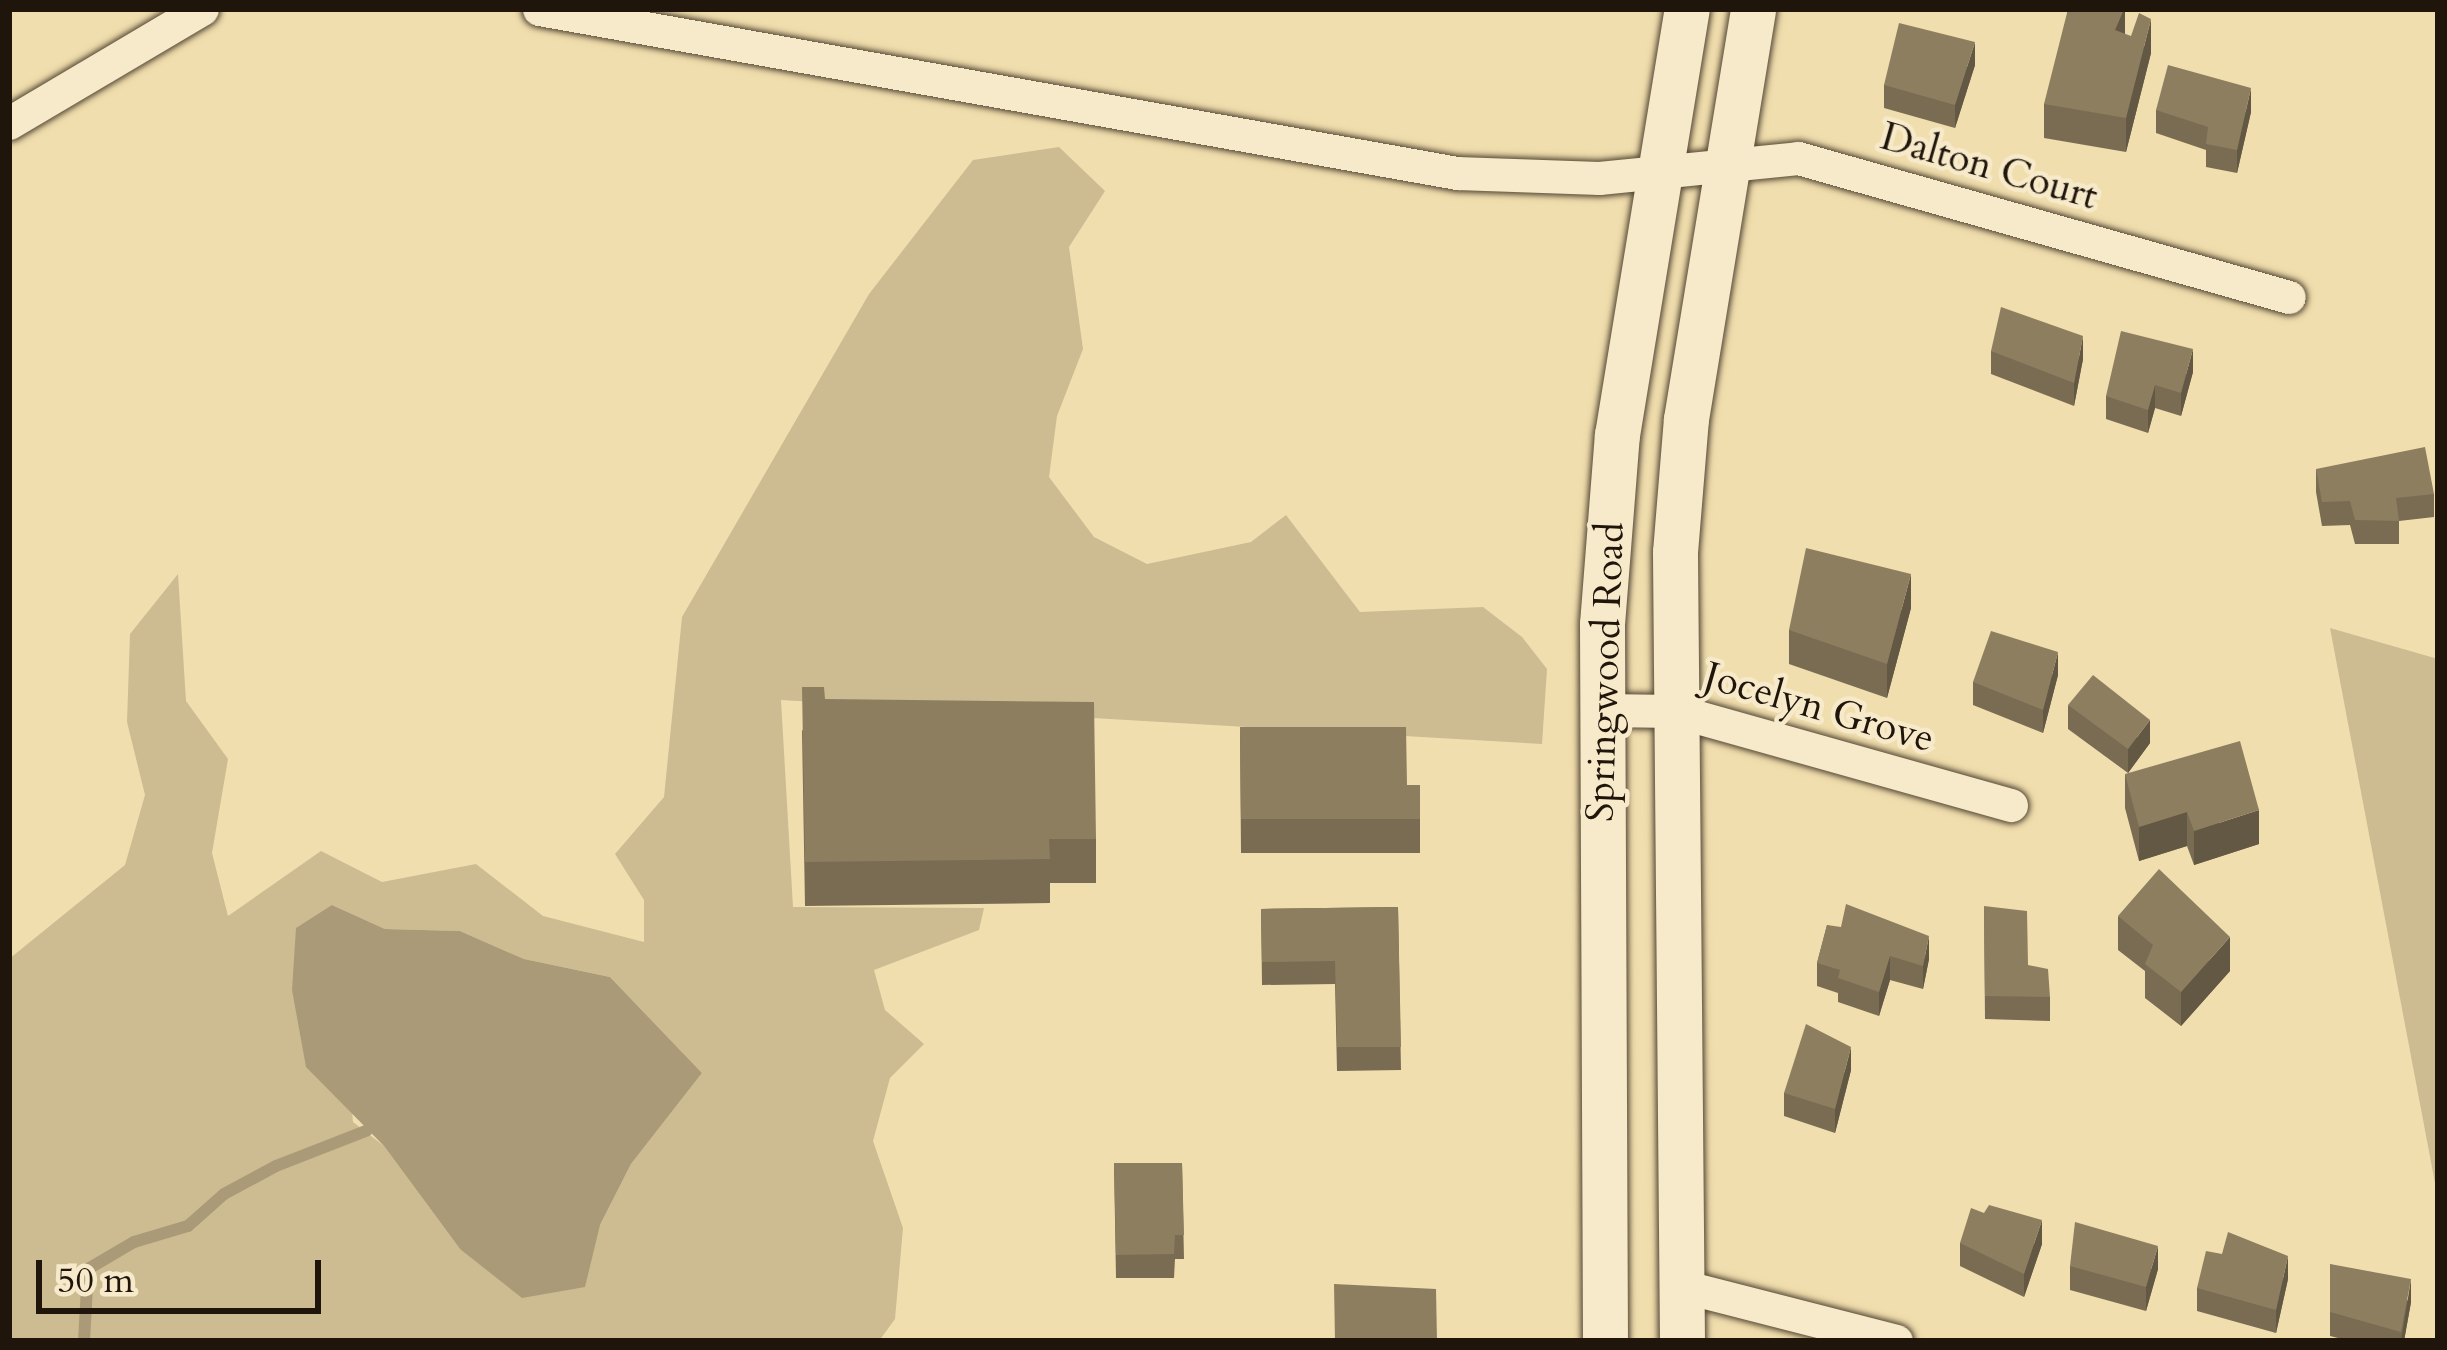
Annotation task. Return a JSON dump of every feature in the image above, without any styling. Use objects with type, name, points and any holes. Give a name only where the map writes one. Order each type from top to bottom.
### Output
[{"type":"main road","name":"Springwood Road","points":[[1605,1341],[1602,710],[1617,435],[1687,9]]},
{"type":"main road","name":"Springwood Road","points":[[1682,1341],[1675,553],[1686,419],[1753,9]]},
{"type":"street","points":[[9,124],[202,9]]},
{"type":"street","name":"Dalton Court","points":[[539,9],[1457,173],[1659,172],[1798,158],[2289,297]]},
{"type":"street","name":"Jocelyn Grove","points":[[1602,710],[1676,711],[2011,805]]},
{"type":"street","points":[[1682,1286],[1896,1341]]},
{"type":"shaded area","points":[[1059,147],[1105,191],[1069,247],[1083,349],[1057,416],[1049,477],[1094,537],[1147,564],[1251,542],[1286,515],[1360,612],[1483,607],[1522,637],[1547,669],[1542,744],[781,700],[793,907],[984,908],[979,930],[874,970],[885,1010],[924,1044],[890,1078],[873,1141],[903,1228],[895,1319],[879,1341],[9,1341],[9,959],[125,865],[145,795],[127,722],[130,634],[178,574],[186,701],[228,759],[212,853],[228,916],[321,851],[382,882],[476,864],[543,916],[644,942],[644,900],[615,854],[664,797],[682,617],[869,294],[973,160]],"holes":[[[332,905],[385,929],[460,931],[524,959],[610,977],[702,1073],[631,1164],[600,1225],[460,1249],[384,1146],[353,1122]]]},
{"type":"shaded area","points":[[2330,628],[2438,659],[2438,1199]]},
{"type":"shaded area","points":[[332,905],[385,929],[460,931],[524,959],[610,977],[702,1073],[631,1164],[600,1225],[585,1287],[522,1298],[460,1249],[384,1146],[306,1067],[292,990],[296,928]]},
{"type":"building","points":[[2068,9],[2124,9],[2115,30],[2131,36],[2139,13],[2151,19],[2126,118],[2044,104]]},
{"type":"building","points":[[1899,23],[1975,42],[1955,105],[1884,85]]},
{"type":"building","points":[[2168,65],[2251,88],[2237,150],[2206,144],[2208,127],[2156,110]]},
{"type":"building","points":[[2001,307],[2083,336],[2074,383],[1991,351]]},
{"type":"building","points":[[2121,331],[2193,349],[2181,393],[2155,385],[2148,410],[2106,396]]},
{"type":"building","points":[[2425,447],[2434,494],[2396,498],[2399,521],[2355,520],[2350,501],[2322,502],[2316,469]]},
{"type":"building","points":[[1806,548],[1911,574],[1887,664],[1789,630]]},
{"type":"building","points":[[1991,631],[2058,652],[2043,710],[1973,682]]},
{"type":"building","points":[[2093,675],[2150,720],[2128,749],[2068,705]]},
{"type":"building","points":[[802,687],[824,687],[825,699],[1094,702],[1096,839],[1049,839],[1050,859],[805,862]]},
{"type":"building","points":[[1240,727],[1406,727],[1407,785],[1420,785],[1420,819],[1241,819]]},
{"type":"building","points":[[2240,741],[2259,810],[2194,831],[2187,812],[2139,827],[2125,774]]},
{"type":"building","points":[[2159,869],[2230,937],[2181,992],[2145,964],[2153,945],[2118,916]]},
{"type":"building","points":[[1846,904],[1929,936],[1923,966],[1890,956],[1879,992],[1838,978],[1840,970],[1817,963],[1827,925],[1841,927]]},
{"type":"building","points":[[1984,906],[2027,911],[2028,965],[2048,969],[2050,997],[1985,996]]},
{"type":"building","points":[[1398,907],[1401,1047],[1337,1047],[1335,961],[1262,962],[1261,909]]},
{"type":"building","points":[[1806,1024],[1851,1047],[1835,1109],[1784,1093]]},
{"type":"building","points":[[1114,1163],[1182,1163],[1184,1235],[1175,1235],[1174,1254],[1116,1255]]},
{"type":"building","points":[[1989,1205],[2042,1220],[2024,1274],[1960,1243],[1971,1208],[1984,1213]]},
{"type":"building","points":[[2075,1222],[2158,1246],[2146,1287],[2070,1266]]},
{"type":"building","points":[[2228,1232],[2288,1256],[2276,1310],[2197,1288],[2206,1251],[2222,1254]]},
{"type":"building","points":[[2330,1264],[2411,1279],[2401,1332],[2330,1312]]},
{"type":"building","points":[[1334,1284],[1436,1289],[1437,1341],[1335,1341]]},
{"type":"waterway","points":[[84,1341],[88,1269],[134,1242],[188,1226],[224,1194],[276,1166],[366,1131]]}]
